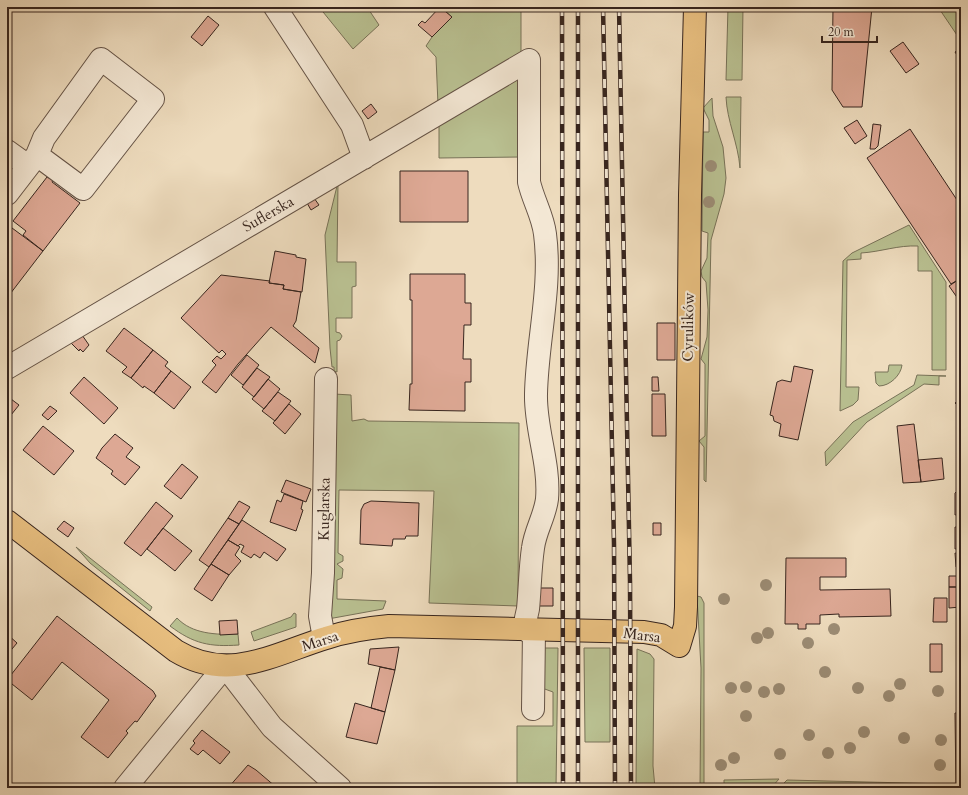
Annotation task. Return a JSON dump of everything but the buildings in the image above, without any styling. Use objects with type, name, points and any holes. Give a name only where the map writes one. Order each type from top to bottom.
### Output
[{"type":"main road","name":"Cyrulików","points":[[679,646],[685,626],[686,607],[690,188],[695,7]]},
{"type":"main road","name":"Marsa","points":[[7,521],[176,651],[198,662],[225,666],[264,660],[324,638],[352,630],[389,626],[530,631],[654,633],[669,639],[679,646]]},
{"type":"street","points":[[275,7],[352,125],[364,158]]},
{"type":"street","points":[[7,151],[32,161],[83,189],[153,99],[101,59],[44,138],[32,161],[7,194]]},
{"type":"street","name":"Suflerska","points":[[7,368],[529,60],[529,182],[533,199],[542,219],[546,249],[546,291],[536,394],[538,426],[542,440],[546,475],[547,499],[544,516],[533,547],[526,618],[530,631]]},
{"type":"street","name":"Kuglarska","points":[[324,638],[320,616],[323,573],[326,379]]},
{"type":"street","points":[[530,631],[533,709]]},
{"type":"street","points":[[125,788],[225,666],[272,726],[340,788]]},
{"type":"green space","points":[[319,7],[367,7],[379,25],[353,49]]},
{"type":"green space","points":[[441,7],[521,7],[521,52],[438,105],[436,57],[426,46],[432,37],[452,17]]},
{"type":"green space","points":[[728,7],[743,7],[742,80],[726,80]]},
{"type":"green space","points":[[938,7],[961,7],[961,41]]},
{"type":"green space","points":[[521,73],[521,157],[439,158],[439,124]]},
{"type":"green space","points":[[726,97],[741,97],[740,168],[728,115]]},
{"type":"green space","points":[[712,98],[713,116],[723,147],[726,178],[724,194],[711,240],[706,482],[704,480],[704,447],[699,441],[705,436],[705,364],[701,359],[707,337],[708,310],[706,282],[702,277],[701,271],[707,258],[708,233],[702,231],[703,132],[709,132],[709,120],[703,108]]},
{"type":"green space","points":[[338,182],[337,262],[356,262],[356,286],[352,287],[352,318],[336,318],[336,332],[340,333],[342,336],[340,340],[337,341],[337,372],[334,371],[334,367],[332,367],[330,348],[325,235]]},
{"type":"green space","points":[[909,225],[946,282],[946,370],[932,370],[932,271],[918,271],[918,246],[861,253],[861,259],[847,260],[846,387],[859,387],[858,400],[853,405],[840,411],[843,261],[852,253]]},
{"type":"green space","points":[[889,365],[902,365],[900,372],[891,382],[883,386],[879,386],[876,383],[875,372],[888,372]]},
{"type":"green space","points":[[917,375],[946,376],[939,376],[939,385],[924,384],[867,422],[826,466],[825,452],[853,422],[914,385]]},
{"type":"green space","points":[[334,394],[351,395],[352,421],[364,419],[368,421],[519,423],[518,606],[429,603],[434,491],[339,490],[338,553],[343,556],[343,561],[337,564],[343,569],[342,578],[337,580],[337,599],[386,601],[383,609],[328,619]]},
{"type":"green space","points":[[76,547],[152,607],[150,611],[90,563]]},
{"type":"green space","points":[[697,596],[701,597],[704,603],[704,788],[700,788],[701,668]]},
{"type":"green space","points":[[294,613],[296,614],[296,627],[254,641],[251,632],[291,617]]},
{"type":"green space","points":[[177,618],[183,623],[197,630],[213,634],[238,634],[239,645],[211,645],[187,637],[170,626]]},
{"type":"green space","points":[[541,648],[558,648],[556,788],[517,788],[517,726],[553,726],[553,692],[542,688]]},
{"type":"green space","points":[[584,648],[610,648],[610,742],[585,742]]},
{"type":"green space","points":[[637,649],[650,654],[654,659],[653,766],[655,788],[636,788]]},
{"type":"green space","points":[[779,779],[771,788],[724,788],[724,780]]},
{"type":"green space","points":[[787,780],[948,784],[948,788],[779,788]]},
{"type":"railway","points":[[562,7],[563,788]]},
{"type":"railway","points":[[578,7],[578,788]]},
{"type":"railway","points":[[603,7],[614,544],[615,788]]},
{"type":"railway","points":[[619,7],[630,581],[631,788]]}]
